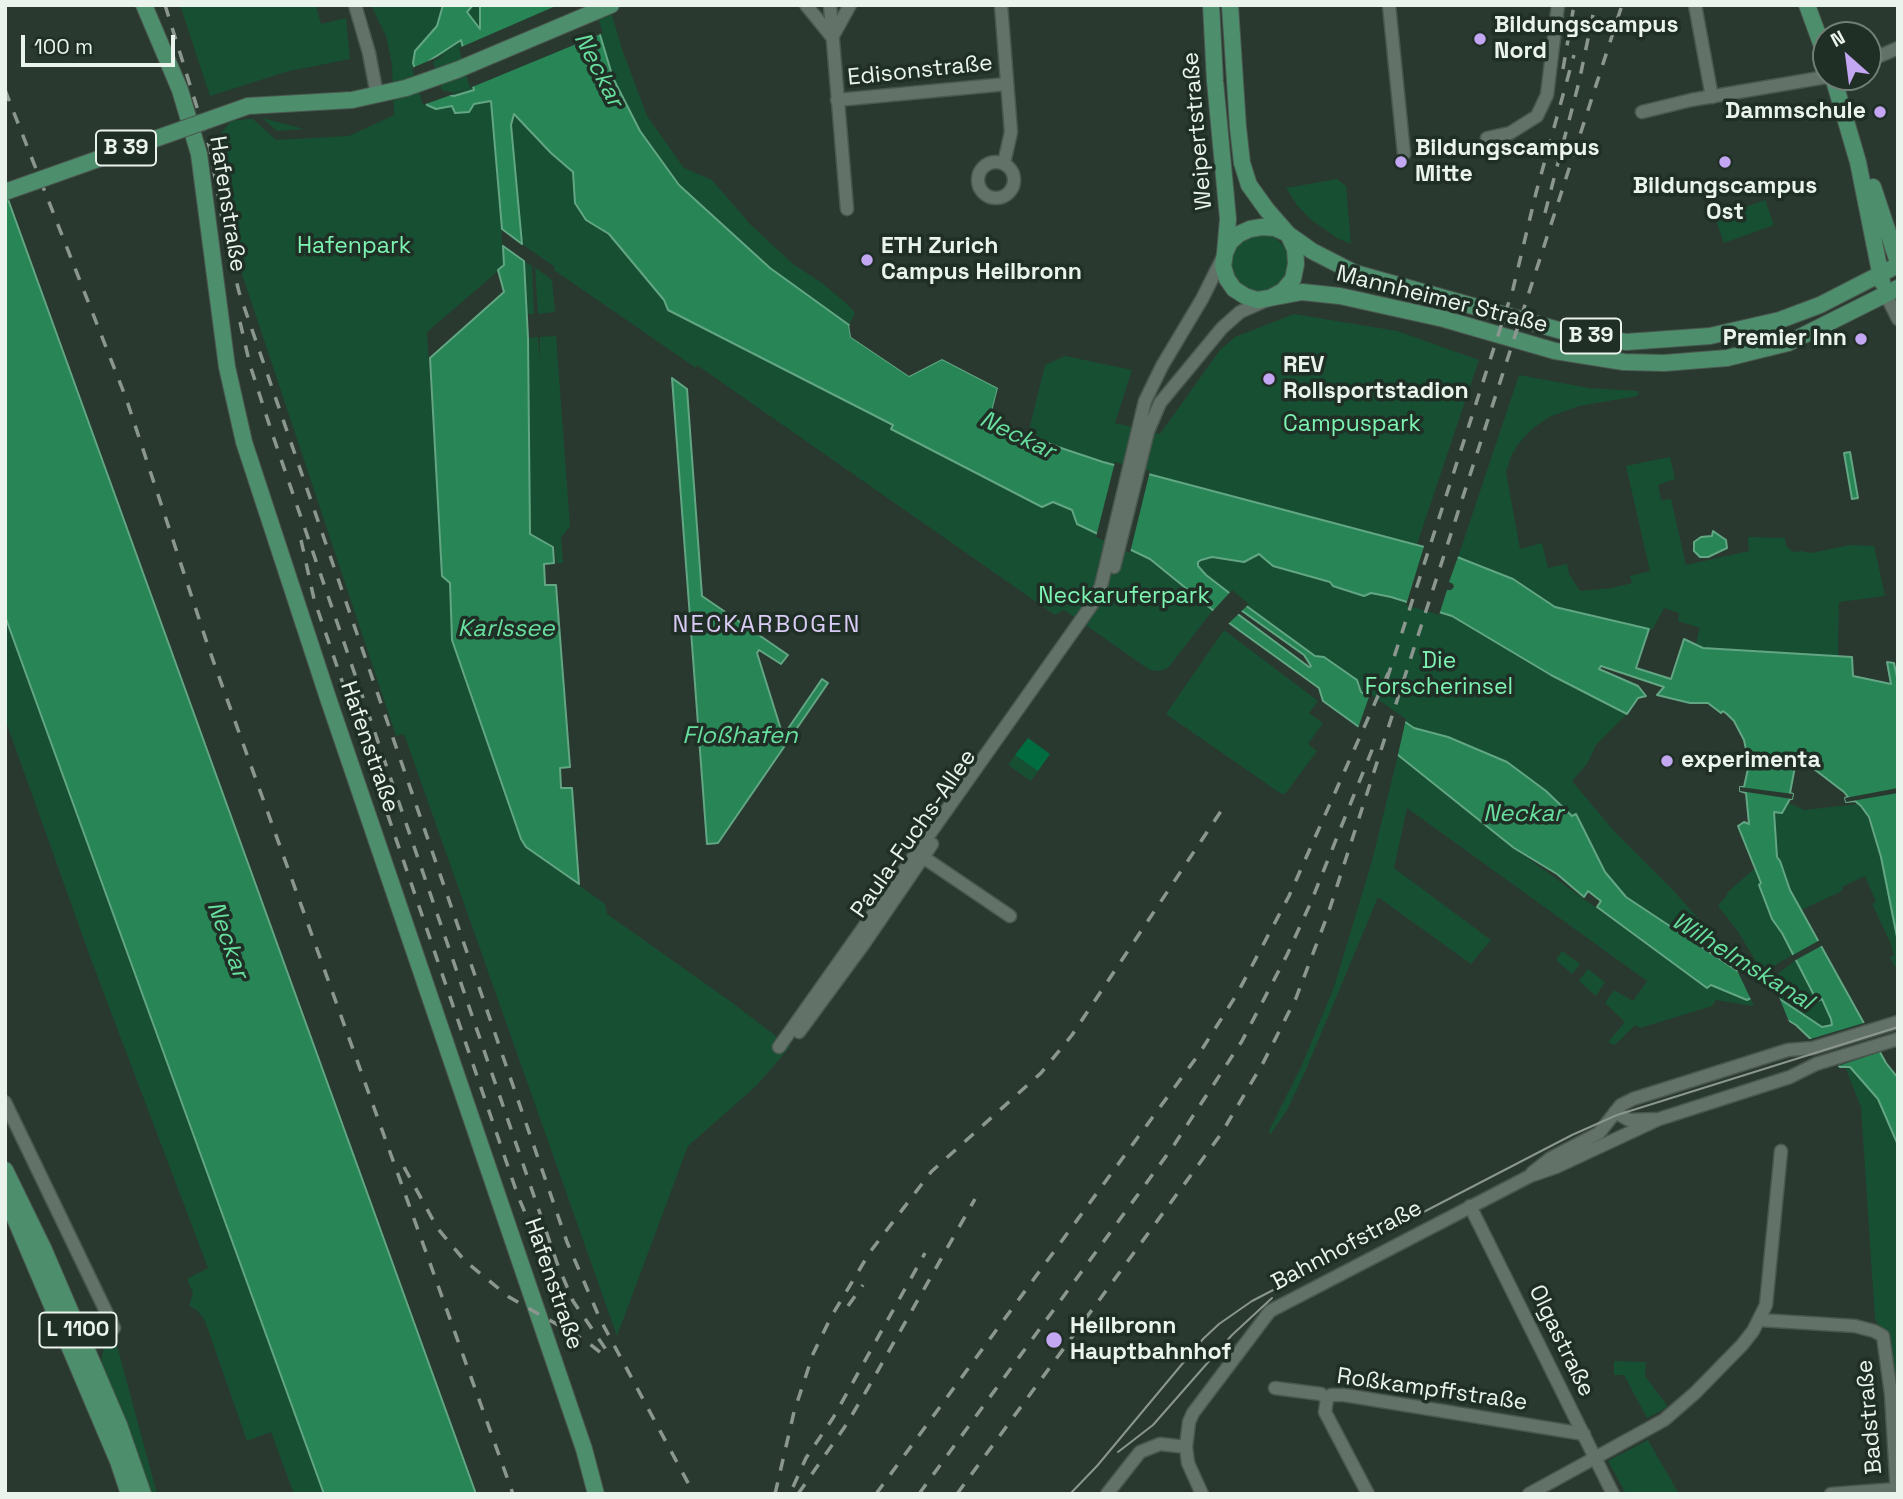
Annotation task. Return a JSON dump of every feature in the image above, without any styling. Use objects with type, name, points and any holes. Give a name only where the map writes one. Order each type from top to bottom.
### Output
[{"type":"main road","name":"Hafenstraße","points":[[144,5],[180,90],[200,154],[227,367],[244,442],[338,727],[527,1278],[588,1461],[596,1494]]},
{"type":"main road","name":"B 39","points":[[5,192],[248,106],[329,102],[385,93],[457,70],[611,5]]},
{"type":"main road","name":"Weipertstraße","points":[[1211,5],[1228,219],[1225,253]]},
{"type":"main road","name":"Weipertstraße","points":[[1230,5],[1237,120],[1245,175],[1258,199],[1288,234]]},
{"type":"main road","points":[[1837,91],[1865,191],[1880,275],[1892,291]]},
{"type":"main road","points":[[1846,120],[1865,163],[1898,263]]},
{"type":"main road","points":[[1225,253],[1230,242],[1250,229],[1275,228],[1288,234],[1295,249],[1293,279],[1283,291],[1270,298]]},
{"type":"main road","name":"Mannheimer Straße","points":[[1288,234],[1312,251],[1355,273],[1562,331],[1626,342],[1710,337],[1780,320],[1819,305],[1880,275],[1898,263]]},
{"type":"main road","name":"B 39","points":[[1225,253],[1223,266],[1234,289],[1257,300],[1270,298]]},
{"type":"main road","name":"Mannheimer Straße","points":[[1270,298],[1302,292],[1340,296],[1444,319],[1555,351],[1624,362],[1664,363],[1727,358],[1788,343],[1892,291]]},
{"type":"main road","points":[[1747,329],[1751,352]]},
{"type":"main road","name":"L 1100","points":[[5,1170],[44,1250],[101,1424],[129,1494]]},
{"type":"main road","name":"L 1100","points":[[5,1195],[76,1344],[119,1425],[143,1494]]},
{"type":"main road","points":[[101,1424],[118,1494]]},
{"type":"street","points":[[355,5],[385,93]]},
{"type":"street","points":[[806,5],[832,38],[850,5]]},
{"type":"street","name":"Edisonstraße","points":[[830,5],[847,209]]},
{"type":"street","name":"Edisonstraße","points":[[1001,5],[1010,137],[1004,163]]},
{"type":"street","points":[[1390,5],[1404,154]]},
{"type":"street","points":[[1487,138],[1510,132],[1537,116],[1547,95],[1558,5]]},
{"type":"street","points":[[1695,5],[1712,97]]},
{"type":"street","points":[[1642,112],[1656,107],[1812,79]]},
{"type":"street","name":"Edisonstraße","points":[[837,100],[1007,83]]},
{"type":"street","points":[[1143,430],[1145,401],[1225,253]]},
{"type":"street","points":[[1892,291],[1898,319]]},
{"type":"street","name":"Mannheimer Straße","points":[[1143,430],[1160,403],[1222,328],[1240,312],[1270,298]]},
{"type":"street","name":"Paula-Fuchs-Allee","points":[[782,1049],[1074,638],[1105,587],[1143,430]]},
{"type":"street","points":[[920,855],[1010,916]]},
{"type":"street","name":"Bahnhofstraße","points":[[1530,1176],[1551,1158],[1598,1133],[1621,1105],[1633,1098],[1787,1050],[1813,1048],[1898,1022]]},
{"type":"street","name":"Bahnhofstraße","points":[[1186,1447],[1187,1431],[1193,1413],[1270,1311],[1530,1176],[1556,1167],[1660,1119],[1898,1038]]},
{"type":"street","points":[[1787,1050],[1797,1058],[1795,1074]]},
{"type":"street","points":[[1615,1112],[1629,1120],[1633,1114],[1633,1098]]},
{"type":"street","points":[[5,1102],[114,1328],[76,1344]]},
{"type":"street","name":"Bahnhofstraße","points":[[1598,1147],[1629,1120],[1660,1119]]},
{"type":"street","points":[[1529,1494],[1651,1429],[1681,1408],[1742,1345],[1760,1320],[1766,1305],[1781,1151]]},
{"type":"street","name":"Olgastraße","points":[[1471,1206],[1613,1494]]},
{"type":"street","name":"Badstraße","points":[[1760,1320],[1855,1326],[1883,1336],[1891,1394],[1897,1491]]},
{"type":"street","name":"Roßkampffstraße","points":[[1275,1388],[1321,1394],[1327,1399],[1331,1395],[1344,1395],[1584,1434]]},
{"type":"street","points":[[1327,1399],[1325,1412],[1368,1494]]},
{"type":"street","points":[[1107,1494],[1140,1452],[1160,1444],[1186,1447],[1188,1463],[1202,1494]]},
{"type":"street","points":[[1831,1494],[1897,1491]]},
{"type":"green space","points":[[180,5],[316,5],[321,24],[346,18],[350,59],[289,71],[210,96]]},
{"type":"green space","name":"Hafenpark","points":[[371,5],[443,5],[437,27],[415,51],[436,109],[452,106],[454,113],[491,100],[504,266],[427,332],[442,576],[450,583],[453,640],[521,839],[526,847],[605,904],[607,914],[790,1047],[756,1086],[688,1146],[617,1336],[404,734],[396,736],[238,262],[218,137],[231,121],[248,119],[253,119],[276,140],[349,136],[394,115],[392,64],[386,36]]},
{"type":"green space","points":[[473,5],[480,5],[481,30],[467,12]]},
{"type":"green space","points":[[591,5],[609,5],[647,116],[684,168],[712,180],[750,224],[793,264],[847,304],[855,313],[849,325],[770,268],[679,185],[640,131],[613,78]]},
{"type":"green space","points":[[461,40],[474,90],[454,96],[439,93],[429,61]]},
{"type":"green space","name":"Neckaruferpark","points":[[513,113],[573,172],[575,203],[586,220],[609,234],[665,300],[668,310],[893,425],[891,429],[1073,510],[1077,524],[1150,559],[1213,610],[1168,668],[1150,670],[1064,610],[1055,615],[697,365],[696,368],[554,270],[555,267],[522,244],[511,125]]},
{"type":"green space","points":[[262,118],[289,125],[304,129],[277,131]]},
{"type":"green space","points":[[1337,179],[1346,186],[1351,244],[1337,238],[1310,219],[1286,188]]},
{"type":"green space","points":[[1765,200],[1774,225],[1724,243],[1715,218]]},
{"type":"green space","points":[[1260,234],[1276,239],[1284,247],[1289,263],[1284,279],[1276,287],[1260,292],[1244,287],[1236,279],[1231,263],[1236,247],[1244,239]]},
{"type":"green space","points":[[524,261],[532,266],[534,314],[526,314]]},
{"type":"green space","points":[[535,267],[552,280],[555,312],[538,314]]},
{"type":"green space","name":"Campuspark","points":[[1294,314],[1397,331],[1479,360],[1417,544],[1197,489],[1103,462],[1028,434],[1045,365],[1065,356],[1132,370],[1115,423],[1160,434],[1220,350],[1235,337]]},
{"type":"green space","points":[[556,336],[570,526],[561,538],[563,563],[556,563],[555,547],[530,534],[528,338],[538,337],[540,362],[540,337]]},
{"type":"green space","points":[[1519,375],[1589,388],[1638,391],[1638,396],[1579,406],[1549,417],[1519,443],[1506,472],[1520,549],[1542,543],[1548,568],[1567,564],[1569,574],[1580,591],[1632,583],[1630,576],[1650,571],[1626,466],[1670,457],[1675,479],[1658,485],[1661,500],[1671,499],[1686,565],[1749,551],[1748,537],[1785,538],[1786,546],[1793,552],[1811,553],[1850,545],[1874,546],[1885,596],[1839,602],[1838,656],[1703,648],[1696,643],[1700,628],[1678,621],[1679,613],[1664,608],[1652,630],[1555,607],[1513,579],[1458,557]]},
{"type":"green space","name":"Die Forscherinsel","points":[[1259,554],[1273,566],[1452,616],[1627,714],[1596,745],[1587,764],[1572,781],[1613,830],[1712,934],[1737,970],[1626,897],[1605,872],[1576,814],[1572,816],[1545,790],[1507,762],[1448,737],[1414,728],[1361,692],[1324,657],[1315,656],[1241,602],[1198,566],[1201,560],[1212,557],[1244,562]]},
{"type":"green space","points":[[5,616],[324,1494],[294,1494],[271,1432],[247,1441],[205,1321],[197,1310],[189,1306],[193,1293],[187,1279],[208,1268],[92,962],[5,719]]},
{"type":"green space","points":[[1224,630],[1318,701],[1309,713],[1323,723],[1308,744],[1317,751],[1285,794],[1166,714]]},
{"type":"green space","points":[[1015,755],[1038,771],[1031,781],[1008,765]]},
{"type":"green space","points":[[1398,755],[1514,848],[1706,988],[1711,985],[1747,1000],[1751,998],[1754,1006],[1716,1000],[1712,1006],[1640,1028],[1635,1025],[1615,1045],[1608,1042],[1625,1022],[1605,1003],[1614,990],[1633,1001],[1647,981],[1407,808],[1394,868],[1491,940],[1471,964],[1378,897],[1305,1072],[1287,1110],[1270,1135],[1269,1131],[1302,1065],[1334,987],[1372,861]]},
{"type":"green space","points":[[1789,803],[1804,810],[1858,804],[1866,813],[1881,857],[1898,942],[1898,966],[1895,967],[1890,957],[1894,955],[1890,942],[1872,904],[1876,902],[1865,876],[1842,887],[1840,892],[1801,910],[1777,857],[1774,811],[1782,813]]},
{"type":"green space","points":[[1755,868],[1772,919],[1794,954],[1767,970],[1766,967],[1761,970],[1737,930],[1718,906],[1727,893]]},
{"type":"green space","points":[[1562,951],[1580,964],[1572,974],[1556,960]]},
{"type":"green space","points":[[1797,959],[1817,1000],[1821,999],[1832,1019],[1832,1025],[1828,1028],[1822,1027],[1779,998],[1771,979]]},
{"type":"green space","points":[[1588,969],[1605,982],[1596,996],[1579,981]]},
{"type":"green space","points":[[1850,1066],[1878,1099],[1898,1145],[1898,1442],[1886,1338],[1875,1319],[1861,1107],[1846,1069]]},
{"type":"green space","points":[[114,1337],[157,1494],[149,1494],[101,1374],[105,1345]]},
{"type":"green space","points":[[1614,1361],[1646,1362],[1645,1376],[1668,1407],[1647,1418],[1624,1375],[1614,1375]]},
{"type":"green space","points":[[1648,1440],[1679,1494],[1626,1494],[1608,1461]]},
{"type":"shaded area","points":[[1028,738],[1050,754],[1038,771],[1015,755]]},
{"type":"water","name":"Neckar","points":[[443,5],[473,5],[467,12],[480,29],[480,5],[591,5],[613,78],[640,131],[679,185],[770,268],[849,325],[851,337],[909,376],[942,359],[998,388],[990,419],[1055,446],[1103,462],[1447,553],[1513,579],[1555,607],[1649,629],[1636,668],[1671,679],[1684,639],[1703,648],[1852,657],[1853,676],[1891,684],[1887,662],[1894,663],[1898,682],[1898,942],[1881,857],[1869,817],[1861,806],[1855,801],[1846,802],[1845,798],[1848,797],[1844,792],[1797,756],[1790,793],[1793,794],[1792,799],[1782,813],[1774,812],[1777,857],[1790,890],[1886,1063],[1898,1078],[1898,1145],[1878,1099],[1850,1067],[1840,1067],[1796,1025],[1751,998],[1747,1000],[1711,985],[1707,988],[1597,907],[1601,901],[1588,891],[1584,897],[1557,874],[1514,848],[1398,755],[1323,701],[1319,688],[1225,620],[1150,559],[1077,524],[1072,510],[1053,502],[1042,507],[891,429],[893,425],[668,310],[664,300],[609,234],[586,220],[575,203],[573,172],[514,114],[511,125],[522,244],[502,229],[491,101],[474,104],[469,112],[455,113],[452,106],[436,109],[427,105],[413,63],[415,51],[437,26]],"holes":[[[461,40],[474,90],[454,96],[440,93],[429,61]],[[1259,554],[1273,566],[1330,582],[1333,586],[1364,596],[1371,593],[1391,597],[1452,616],[1551,675],[1627,714],[1638,698],[1646,696],[1638,686],[1599,669],[1601,666],[1664,687],[1657,695],[1690,703],[1708,703],[1721,713],[1723,711],[1727,714],[1744,740],[1749,764],[1744,787],[1740,787],[1740,791],[1746,793],[1749,824],[1744,822],[1738,826],[1772,919],[1817,1001],[1822,999],[1832,1025],[1822,1027],[1626,897],[1605,872],[1576,814],[1572,816],[1546,791],[1507,762],[1448,737],[1414,728],[1361,692],[1357,680],[1324,657],[1315,656],[1241,602],[1198,566],[1201,560],[1212,557],[1244,562]],[[1238,608],[1304,655],[1311,666],[1235,612]]]},
{"type":"water","name":"Neckar","points":[[5,191],[476,1494],[324,1494],[5,616]]},
{"type":"water","name":"Karlssee","points":[[503,246],[524,261],[528,338],[530,534],[553,547],[554,563],[544,564],[545,585],[556,585],[570,767],[560,768],[561,788],[572,788],[579,884],[526,847],[521,839],[452,640],[450,583],[442,576],[430,358],[504,292],[498,270],[504,265]]},
{"type":"water","name":"Floßhafen","points":[[672,378],[687,389],[702,596],[788,655],[781,664],[759,650],[757,653],[783,736],[822,679],[828,683],[718,843],[707,844]]},
{"type":"water","points":[[1850,452],[1858,498],[1852,499],[1844,453]]},
{"type":"water","points":[[1713,531],[1726,540],[1727,548],[1708,557],[1700,557],[1694,551],[1694,542],[1701,537],[1712,536]]},
{"type":"pier","points":[[558,5],[594,5],[603,33],[470,88],[459,48]]},
{"type":"pier","points":[[447,53],[433,62],[442,90],[454,93],[469,88],[423,105],[412,68]]},
{"type":"pier","points":[[849,325],[855,335],[910,372],[943,356],[1000,385],[1002,389],[994,417],[1009,423],[1008,426],[990,419],[998,388],[942,359],[909,376],[851,337]]},
{"type":"pier","points":[[1115,462],[1150,471],[1130,553],[1096,537]]},
{"type":"pier","points":[[1425,543],[1459,554],[1449,582],[1454,587],[1447,590],[1439,615],[1406,605]]},
{"type":"pier","points":[[1232,590],[1249,604],[1227,625],[1211,613]]},
{"type":"pier","points":[[1370,694],[1406,719],[1397,759],[1357,731]]},
{"type":"pier","points":[[1740,787],[1793,794],[1792,799],[1740,791]]},
{"type":"pier","points":[[1898,788],[1898,793],[1846,802],[1845,798]]},
{"type":"pier","points":[[1820,940],[1823,945],[1794,961],[1791,956]]},
{"type":"pier","points":[[1740,969],[1777,992],[1790,1024],[1753,1004],[1737,970]]},
{"type":"pier","points":[[1867,1022],[1883,1051],[1835,1067],[1807,1040]]},
{"type":"tram line","points":[[1070,1494],[1097,1466],[1203,1339],[1252,1301],[1572,1135],[1617,1115],[1898,1027]]},
{"type":"tram line","points":[[1118,1452],[1153,1425],[1232,1335],[1272,1298]]},
{"type":"railway","points":[[165,5],[210,149],[224,230],[239,292],[567,1242],[600,1319],[694,1494]]},
{"type":"railway","points":[[1563,69],[1574,5]]},
{"type":"railway","points":[[1545,213],[1579,82],[1595,5]]},
{"type":"railway","points":[[957,1494],[1221,1134],[1263,1063],[1296,998],[1328,914],[1622,5]]},
{"type":"railway","points":[[1387,679],[1513,289],[1574,55]]},
{"type":"railway","points":[[5,90],[126,398],[209,649],[513,1494]]},
{"type":"railway","points":[[240,322],[250,365],[271,430],[557,1263],[573,1301],[609,1354]]},
{"type":"railway","points":[[301,540],[314,599],[518,1196],[540,1248],[552,1267]]},
{"type":"railway","points":[[876,1494],[1199,1054],[1237,994],[1289,896],[1390,669]]},
{"type":"railway","points":[[919,1494],[1172,1148],[1242,1041],[1311,902],[1374,745]]},
{"type":"railway","points":[[775,1494],[794,1412],[813,1354],[831,1317],[870,1252],[931,1172],[1041,1073],[1072,1035],[1225,805]]},
{"type":"railway","points":[[404,1167],[438,1229],[465,1261],[509,1297],[586,1341],[606,1357]]},
{"type":"railway","points":[[798,1494],[846,1425],[975,1199]]},
{"type":"railway","points":[[793,1487],[806,1458],[833,1418],[925,1253]]},
{"type":"railway","points":[[848,1306],[863,1285]]},
{"type":"place","name":"Bildungscampus Nord","points":[[1480,39]]},
{"type":"place","name":"Dammschule","points":[[1880,112]]},
{"type":"place","name":"Bildungscampus Mitte","points":[[1401,162]]},
{"type":"place","name":"Bildungscampus Ost","points":[[1725,162]]},
{"type":"place","name":"ETH Zurich Campus Heilbronn","points":[[867,260]]},
{"type":"place","name":"Premier Inn","points":[[1861,339]]},
{"type":"place","name":"REV Rollsportstadion","points":[[1269,379]]},
{"type":"place","name":"experimenta","points":[[1667,761]]},
{"type":"place","name":"Heilbronn Hauptbahnhof","points":[[1054,1340]]},
{"type":"district","name":"NECKARBOGEN","points":[[767,625]]},
{"type":"water label","name":"Wilhelmskanal","points":[[1742,962]]}]
